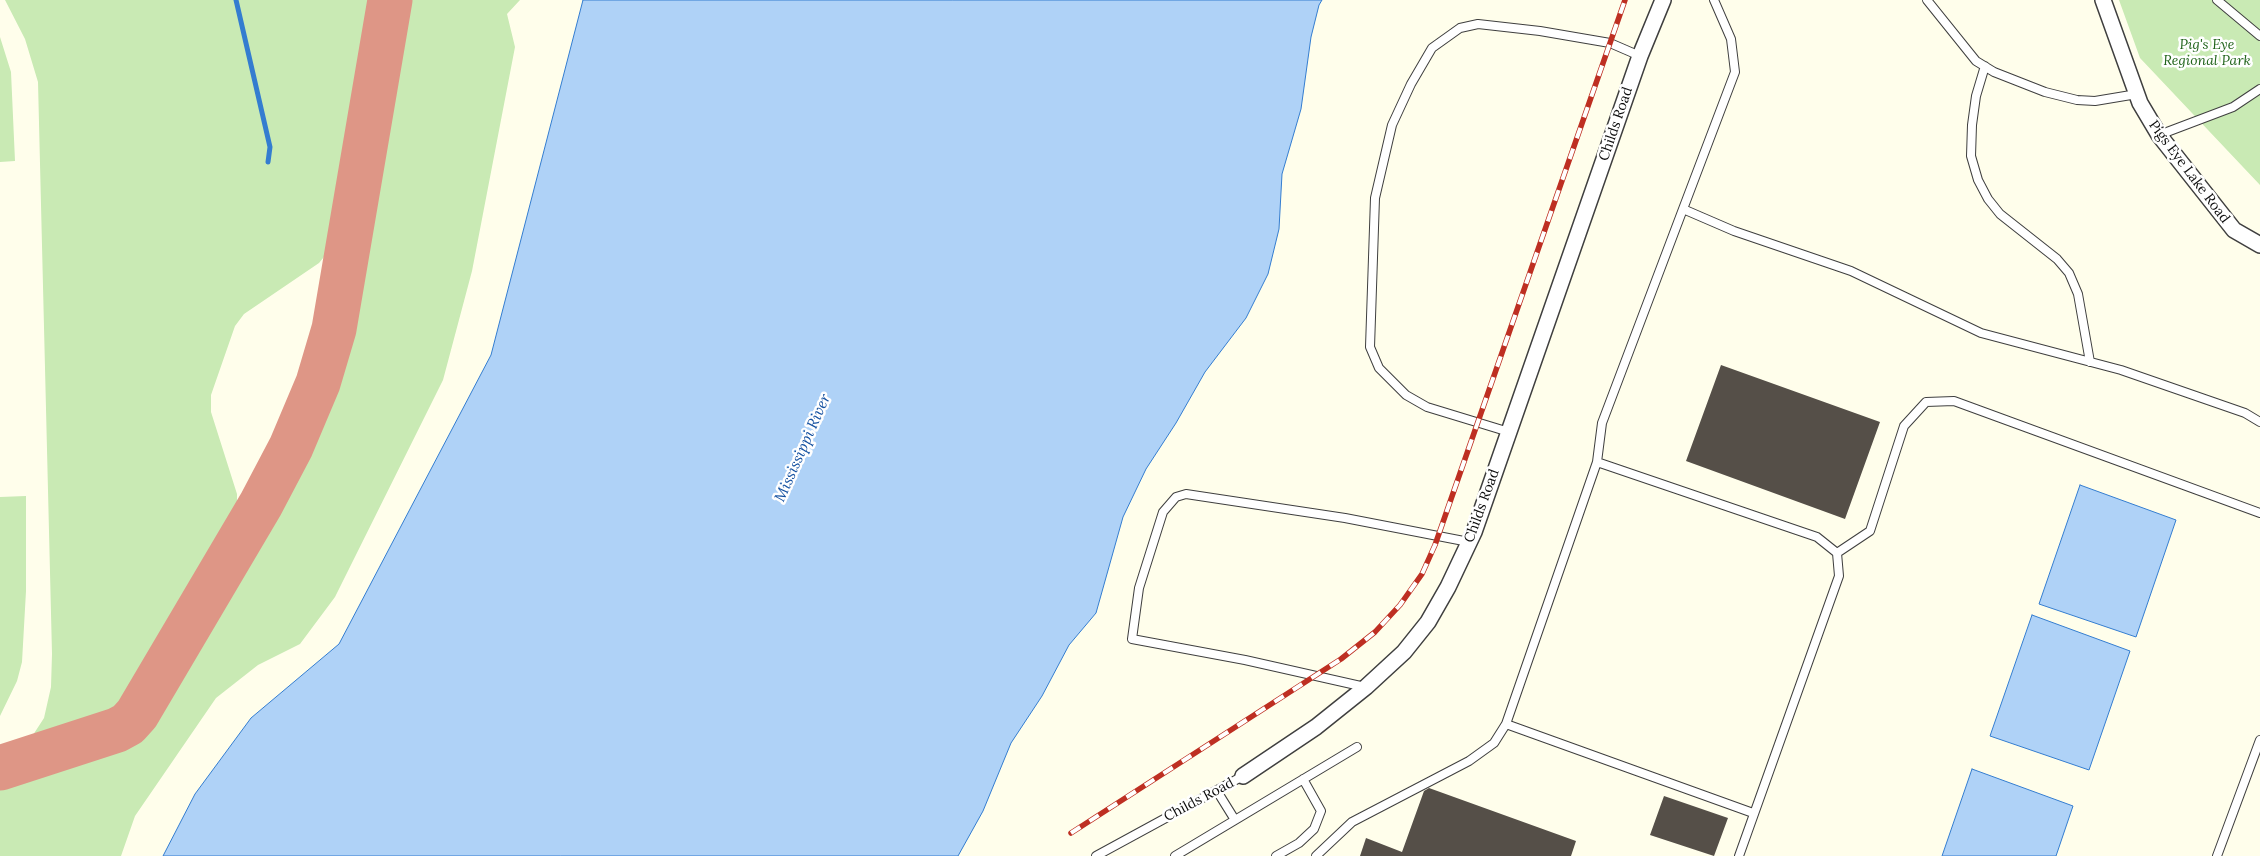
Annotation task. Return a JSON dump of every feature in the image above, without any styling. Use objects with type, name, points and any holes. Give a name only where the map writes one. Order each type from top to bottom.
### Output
[{"type":"street","name":"Childs Road","points":[[1243,776],[1316,727],[1366,687],[1404,652],[1428,622],[1448,587],[1469,542],[1640,56],[1663,0]]},
{"type":"street","name":"Pigs Eye Lake Road","points":[[2103,0],[2137,94],[2160,136],[2234,230],[2260,245]]},
{"type":"lane","points":[[1316,856],[1352,822],[1468,761],[1494,743],[1506,724],[1597,462],[1602,423],[1735,72],[1731,39],[1714,0]]},
{"type":"lane","points":[[1926,0],[1976,61],[1985,66],[2045,92],[2077,100],[2095,101],[2137,94]]},
{"type":"lane","points":[[2217,0],[2260,36]]},
{"type":"lane","points":[[1509,432],[1427,407],[1406,395],[1379,368],[1370,348],[1375,198],[1392,125],[1411,84],[1432,48],[1460,28],[1478,24],[1540,31],[1610,43],[1640,56]]},
{"type":"lane","points":[[1985,66],[1976,96],[1972,125],[1971,156],[1978,180],[1988,200],[2000,214],[2057,259],[2069,274],[2078,294],[2090,362]]},
{"type":"lane","points":[[2160,136],[2233,107],[2260,89]]},
{"type":"lane","points":[[1684,209],[1734,231],[1851,271],[1980,333],[2121,370],[2245,414],[2260,422]]},
{"type":"lane","points":[[1837,553],[1870,531],[1904,426],[1926,402],[1954,401],[2260,513]]},
{"type":"lane","points":[[1597,462],[1817,537],[1837,553],[1839,576],[1738,856]]},
{"type":"lane","points":[[1366,687],[1245,660],[1132,639],[1139,588],[1163,512],[1176,497],[1186,494],[1345,518],[1469,542]]},
{"type":"lane","points":[[1506,724],[1753,813]]},
{"type":"lane","points":[[2217,856],[2260,740]]},
{"type":"lane","points":[[1175,856],[1357,747]]},
{"type":"lane","name":"Childs Road","points":[[1096,856],[1243,776]]},
{"type":"lane","points":[[1276,856],[1299,843],[1314,829],[1321,810],[1302,779]]},
{"type":"lane","points":[[1217,791],[1235,820]]},
{"type":"green space","points":[[5,0],[372,0],[328,252],[319,263],[244,314],[235,326],[211,395],[211,412],[237,494],[237,502],[232,515],[121,702],[114,708],[33,735],[44,718],[51,687],[52,654],[38,82],[25,39]]},
{"type":"green space","points":[[410,0],[520,0],[507,14],[515,47],[472,271],[443,380],[335,597],[300,644],[258,665],[216,698],[135,816],[121,856],[0,856],[0,786],[131,744],[151,727],[287,495],[313,445],[335,392],[354,324]]},
{"type":"green space","name":"Pig's Eye Regional Park","points":[[2119,0],[2260,0],[2260,185],[2140,58]]},
{"type":"green space","points":[[0,37],[11,72],[15,161],[0,162]]},
{"type":"green space","points":[[26,496],[26,591],[22,662],[17,681],[0,716],[0,497]]},
{"type":"water","name":"Mississippi River","points":[[583,0],[1322,0],[1311,37],[1301,109],[1282,174],[1279,229],[1268,274],[1246,318],[1205,372],[1176,423],[1146,469],[1123,517],[1096,613],[1069,645],[1042,696],[1011,743],[983,811],[958,856],[163,856],[195,794],[251,718],[339,644],[491,355]]},
{"type":"water","points":[[2080,485],[2176,520],[2136,637],[2039,604]]},
{"type":"water","points":[[2032,615],[2130,651],[2089,770],[1990,736]]},
{"type":"water","points":[[1972,769],[2073,806],[2056,856],[1942,856]]},
{"type":"building","points":[[1721,365],[1880,422],[1845,519],[1686,461]]},
{"type":"building","points":[[1429,788],[1576,841],[1571,856],[1360,856],[1366,838],[1402,852],[1424,791]]},
{"type":"building","points":[[1664,796],[1728,818],[1714,856],[1650,835]]},
{"type":"waterway","points":[[236,0],[270,147],[268,162]]},
{"type":"taxiway","points":[[0,768],[117,730],[128,724],[137,714],[261,504],[291,447],[318,383],[334,329],[390,0]]},
{"type":"railway","points":[[1071,833],[1341,659],[1375,632],[1400,605],[1422,574],[1435,545],[1625,0]]}]
